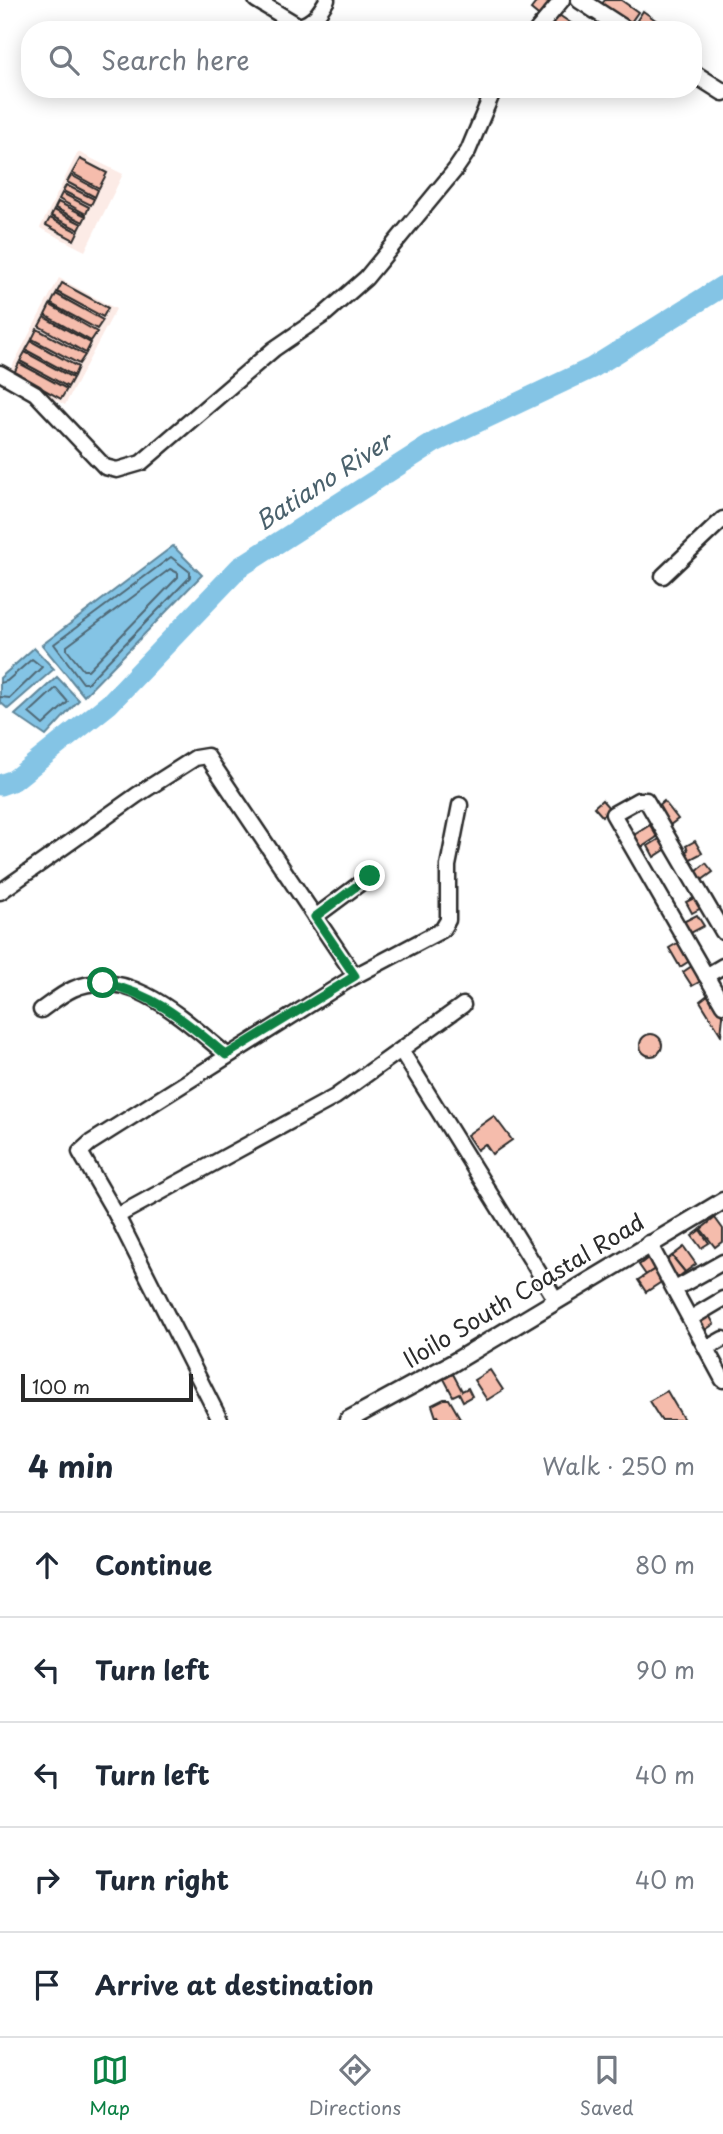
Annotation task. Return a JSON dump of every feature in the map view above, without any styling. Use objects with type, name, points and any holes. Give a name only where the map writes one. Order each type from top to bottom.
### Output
[{"type":"street","points":[[256,0],[291,21]]},
{"type":"street","points":[[308,21],[318,16],[327,0]]},
{"type":"street","points":[[544,21],[562,0]]},
{"type":"street","points":[[580,0],[612,21]]},
{"type":"street","points":[[702,79],[723,92]]},
{"type":"street","points":[[0,373],[35,393],[105,467],[117,470],[141,463],[274,349],[326,314],[366,278],[455,170],[468,150],[490,98]]},
{"type":"street","points":[[663,576],[723,519]]},
{"type":"street","points":[[0,892],[137,795],[195,758],[208,756],[355,976]]},
{"type":"street","points":[[723,932],[646,800],[638,800],[613,814],[723,1005]]},
{"type":"street","points":[[220,1420],[117,1216],[80,1152],[226,1055],[355,976],[445,926],[448,866],[460,805]]},
{"type":"street","points":[[315,917],[370,876]]},
{"type":"street","points":[[706,976],[723,966]]},
{"type":"street","points":[[41,1010],[74,988],[103,983],[133,990],[167,1007],[226,1055]]},
{"type":"street","points":[[117,1216],[335,1097],[402,1052],[463,1005]]},
{"type":"street","points":[[402,1052],[556,1300]]},
{"type":"street","name":"Iloilo South Coastal Road","points":[[348,1420],[451,1364],[723,1201]]},
{"type":"street","points":[[649,1243],[723,1380]]},
{"type":"street","points":[[675,1289],[723,1262]]},
{"type":"street","points":[[691,1318],[723,1299]]},
{"type":"street","points":[[708,1348],[723,1339]]},
{"type":"shaded area","points":[[78,152],[123,174],[85,251],[40,228]]},
{"type":"shaded area","points":[[59,278],[116,309],[65,405],[8,374]]},
{"type":"water","points":[[173,546],[202,575],[84,696],[42,645]]},
{"type":"water","points":[[34,648],[54,669],[8,709],[0,702],[0,678]]},
{"type":"water","points":[[57,677],[79,700],[46,736],[15,715]]},
{"type":"building","points":[[538,0],[555,3],[543,19],[531,9]]},
{"type":"building","points":[[605,0],[621,0],[638,12],[632,21],[623,21],[601,5]]},
{"type":"building","points":[[643,11],[657,21],[637,21]]},
{"type":"building","points":[[556,13],[568,21],[551,21]]},
{"type":"building","points":[[80,159],[107,173],[99,188],[72,173]]},
{"type":"building","points":[[71,175],[98,190],[95,197],[67,182]]},
{"type":"building","points":[[66,185],[94,199],[91,205],[63,191]]},
{"type":"building","points":[[62,193],[89,207],[86,214],[59,199]]},
{"type":"building","points":[[58,202],[86,216],[83,222],[55,208]]},
{"type":"building","points":[[54,210],[82,224],[79,230],[51,216]]},
{"type":"building","points":[[50,218],[78,232],[74,240],[46,225]]},
{"type":"building","points":[[62,283],[108,308],[103,317],[57,292]]},
{"type":"building","points":[[56,294],[103,320],[97,329],[51,304]]},
{"type":"building","points":[[50,305],[97,332],[91,341],[45,315]]},
{"type":"building","points":[[44,317],[91,343],[86,353],[39,326]]},
{"type":"building","points":[[37,329],[85,355],[79,364],[32,339]]},
{"type":"building","points":[[31,341],[78,367],[74,376],[26,350]]},
{"type":"building","points":[[25,352],[73,378],[68,387],[20,361]]},
{"type":"building","points":[[19,363],[67,389],[61,399],[14,373]]},
{"type":"building","points":[[602,800],[610,809],[602,816],[594,807]]},
{"type":"building","points":[[664,801],[678,819],[670,825],[657,807]]},
{"type":"building","points":[[650,825],[657,837],[642,847],[634,835]]},
{"type":"building","points":[[661,838],[668,848],[654,857],[648,846]]},
{"type":"building","points":[[695,841],[702,853],[689,860],[685,852],[688,850],[686,846]]},
{"type":"building","points":[[706,863],[713,872],[702,880],[696,871]]},
{"type":"building","points":[[696,897],[701,908],[692,913],[686,902]]},
{"type":"building","points":[[697,915],[704,926],[689,934],[683,922]]},
{"type":"building","points":[[681,941],[691,960],[680,967],[669,948]]},
{"type":"building","points":[[692,966],[701,981],[692,986],[683,972]]},
{"type":"building","points":[[709,994],[723,1016],[721,1035],[700,1001]]},
{"type":"building","points":[[651,1034],[661,1041],[662,1045],[655,1055],[651,1056],[641,1049],[640,1045],[647,1035]]},
{"type":"building","points":[[494,1116],[512,1140],[492,1154],[485,1144],[477,1150],[467,1135]]},
{"type":"building","points":[[715,1218],[723,1229],[723,1241],[715,1247],[701,1229]]},
{"type":"building","points":[[700,1230],[709,1243],[701,1248],[692,1236]]},
{"type":"building","points":[[684,1247],[696,1264],[685,1272],[672,1256]]},
{"type":"building","points":[[672,1256],[685,1272],[676,1279],[664,1262]]},
{"type":"building","points":[[648,1258],[655,1269],[646,1275],[639,1265]]},
{"type":"building","points":[[655,1269],[663,1281],[646,1292],[638,1280]]},
{"type":"building","points":[[704,1314],[706,1317],[709,1315],[714,1324],[705,1330],[697,1318]]},
{"type":"building","points":[[490,1370],[503,1390],[487,1400],[474,1380]]},
{"type":"building","points":[[453,1374],[462,1391],[468,1388],[472,1396],[463,1401],[459,1393],[453,1396],[444,1379]]},
{"type":"building","points":[[667,1391],[684,1420],[661,1420],[649,1401]]},
{"type":"building","points":[[449,1399],[460,1418],[441,1420],[436,1417],[432,1405]]},
{"type":"waterway","name":"Batiano River","points":[[0,785],[14,780],[109,704],[240,567],[435,442],[592,368],[723,286]]},
{"type":"route","points":[[103,983],[133,990],[167,1007],[226,1055],[355,976],[315,917],[370,876]]}]
